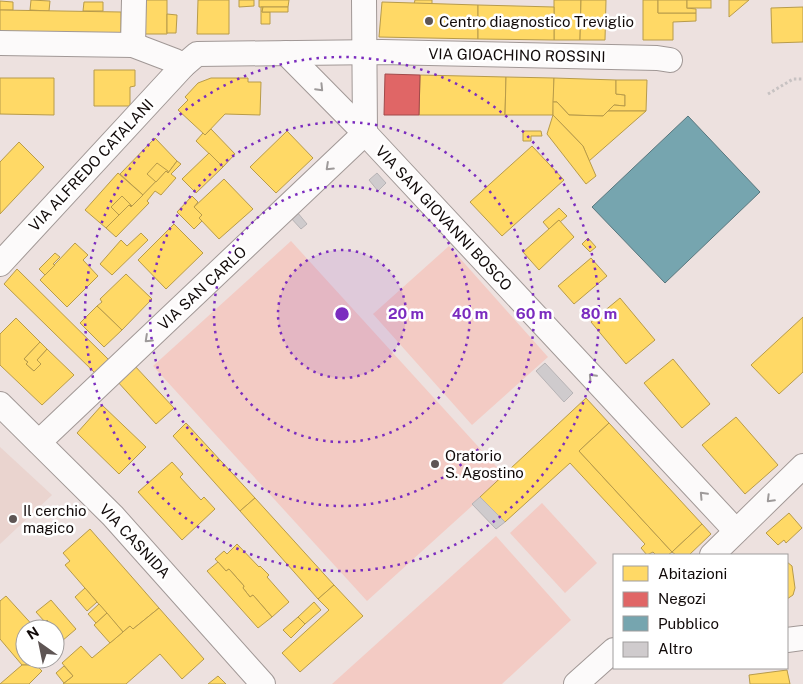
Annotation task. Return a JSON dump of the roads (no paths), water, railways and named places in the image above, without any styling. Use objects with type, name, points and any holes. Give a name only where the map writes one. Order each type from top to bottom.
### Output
[{"type":"street","points":[[133,45],[134,0]]},
{"type":"street","name":"VIA SAN GIOVANNI BOSCO","points":[[364,0],[365,133],[736,531]]},
{"type":"street","points":[[0,43],[133,45],[175,61],[183,66]]},
{"type":"street","points":[[286,52],[365,133]]},
{"type":"street","name":"VIA GIOACHINO ROSSINI","points":[[286,52],[382,52],[670,60]]},
{"type":"street","name":"VIA ALFREDO CATALANI","points":[[0,264],[183,66],[197,54],[286,52]]},
{"type":"street","name":"VIA SAN CARLO","points":[[39,442],[365,133]]},
{"type":"street","name":"VIA CASNIDA","points":[[0,404],[113,516],[263,684]]},
{"type":"street","points":[[713,554],[803,466]]},
{"type":"street","points":[[788,640],[803,638]]},
{"type":"street","points":[[576,684],[613,651]]},
{"type":"place","name":"Centro diagnostico Treviglio","points":[[429,21]]},
{"type":"place","name":"Oratorio S. Agostino","points":[[435,464]]},
{"type":"place","name":"Il cerchio magico","points":[[13,519]]}]
